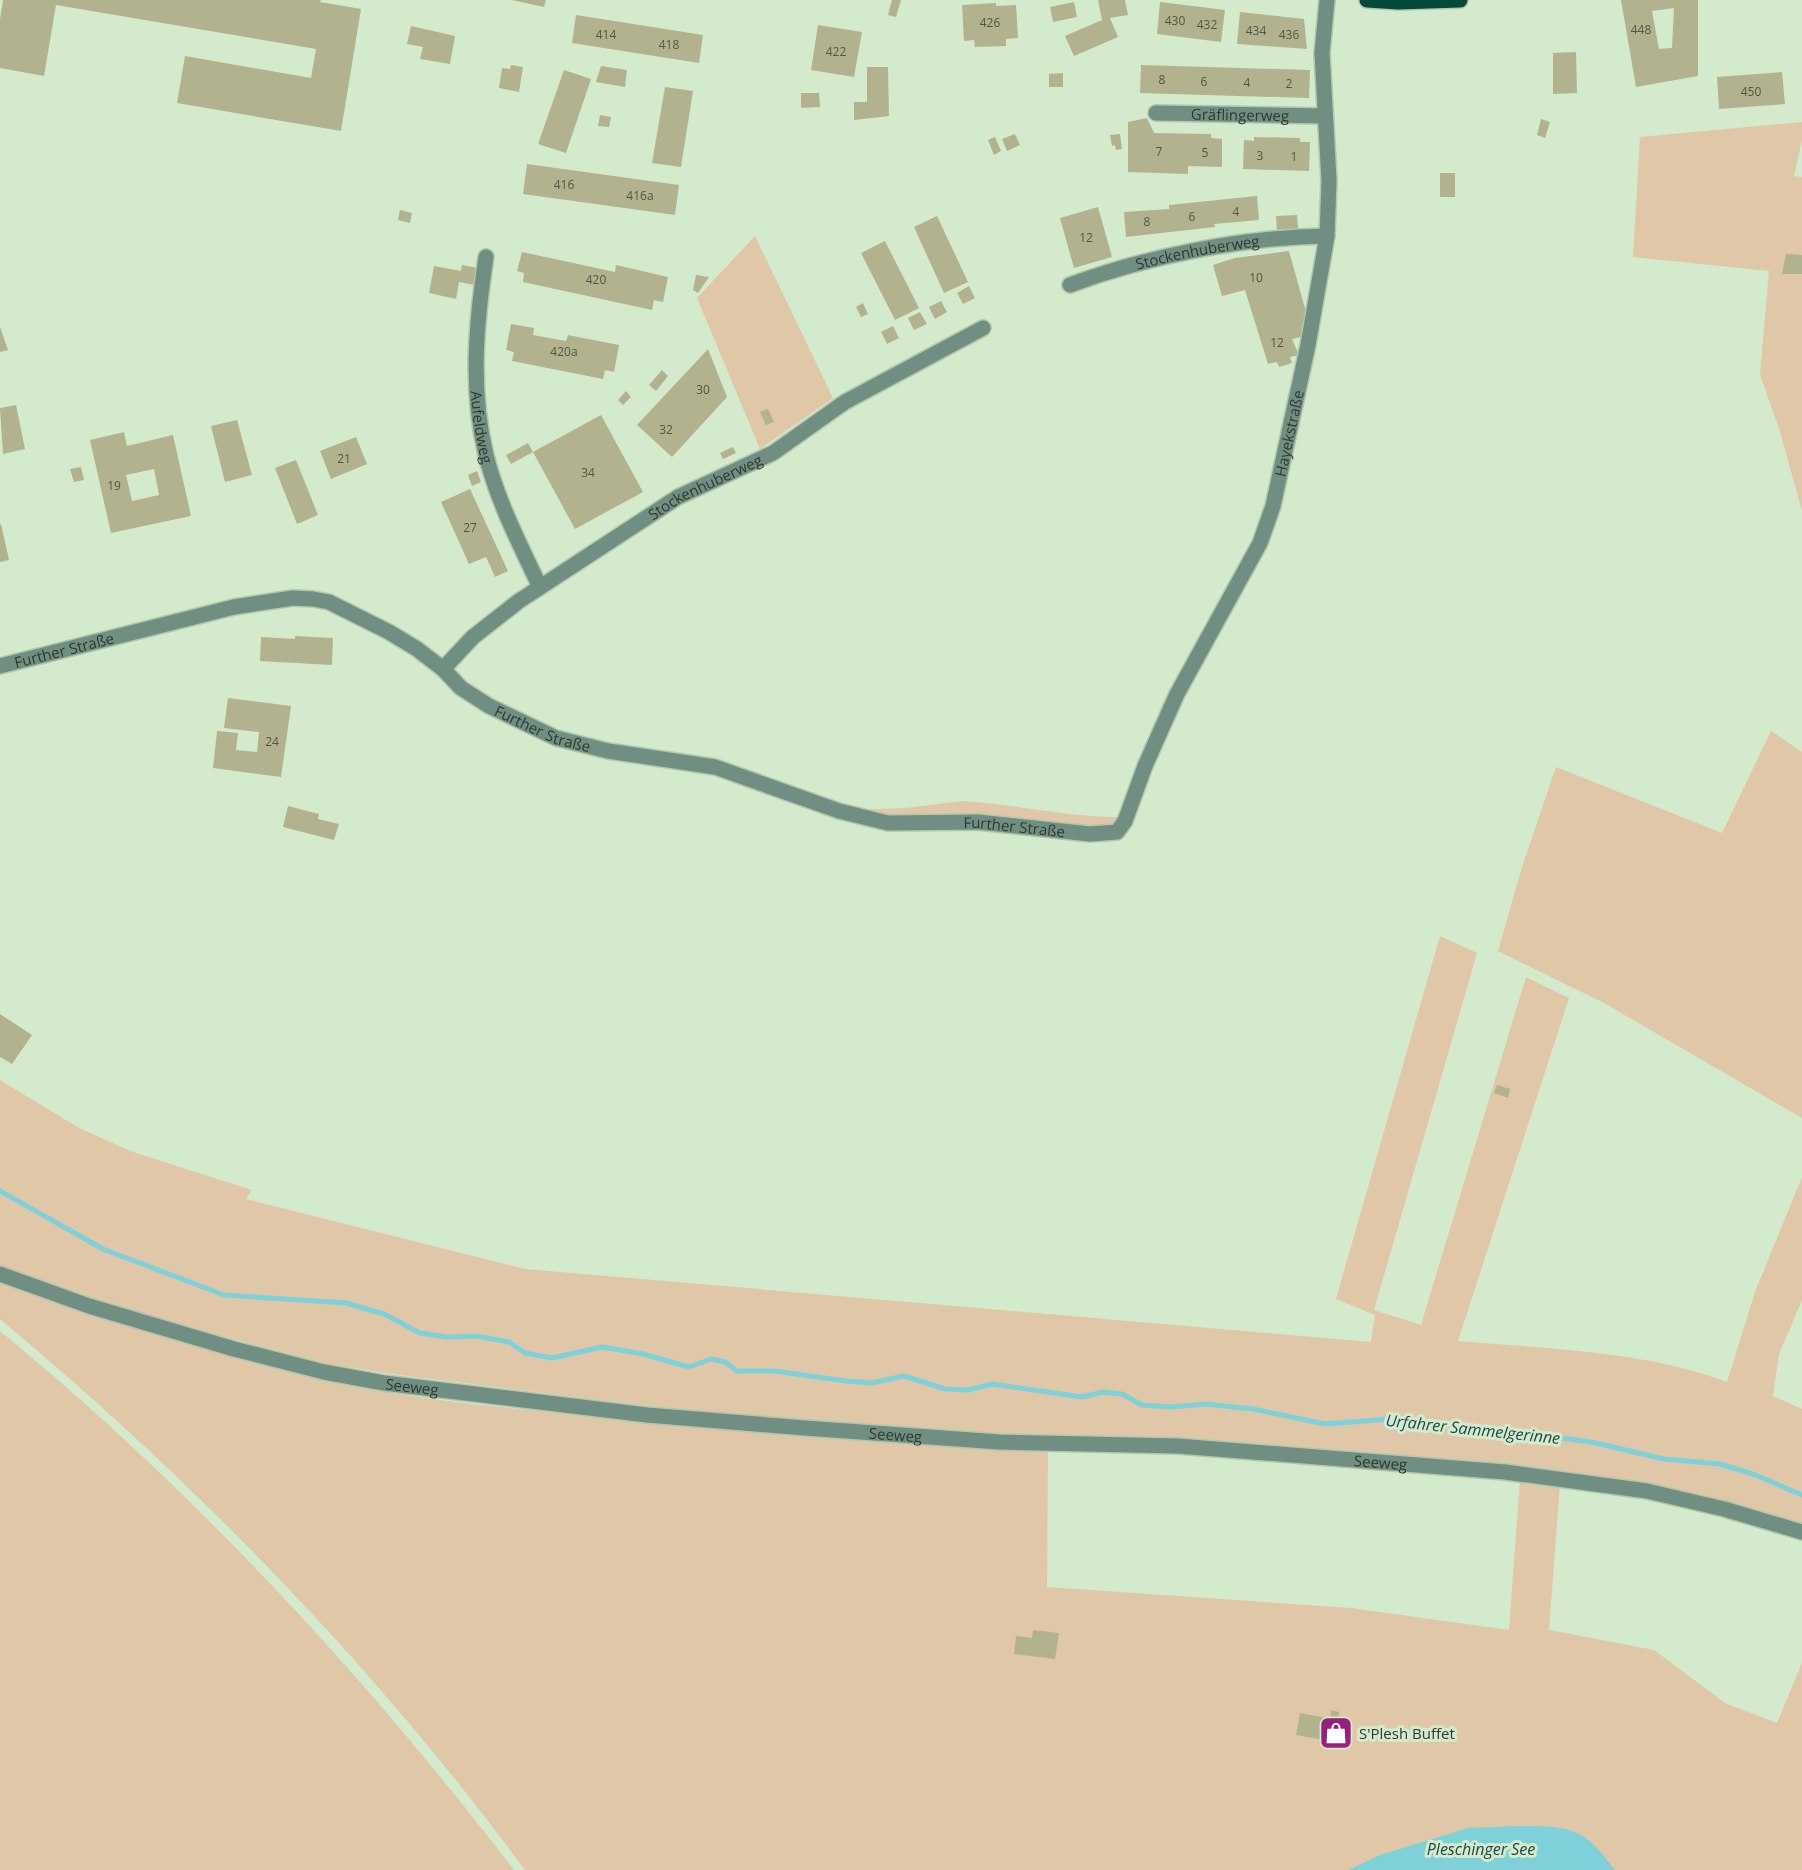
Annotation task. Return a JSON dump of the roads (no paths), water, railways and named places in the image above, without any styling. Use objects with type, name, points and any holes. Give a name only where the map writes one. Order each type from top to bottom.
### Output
[{"type":"main road","points":[[1367,0],[1437,3],[1460,0]]},
{"type":"street","name":"Hayekstraße","points":[[1116,832],[1128,813],[1145,766],[1177,694],[1266,527],[1295,412],[1327,236],[1329,181],[1322,53],[1327,0]]},
{"type":"street","name":"Gräflingerweg","points":[[1156,112],[1325,116]]},
{"type":"street","name":"Stockenhuberweg","points":[[1070,285],[1178,254],[1327,236]]},
{"type":"street","name":"Aufeldweg","points":[[486,258],[477,314],[475,354],[482,430],[494,481],[540,587]]},
{"type":"street","name":"Stockenhuberweg","points":[[443,669],[473,637],[540,587],[678,497],[773,453],[845,402],[983,328]]},
{"type":"street","name":"Further Straße","points":[[0,666],[222,610],[293,598],[329,602],[357,614],[417,649],[443,669],[461,688],[489,706],[556,738],[608,751],[715,767],[866,819],[888,823],[978,822],[1090,834],[1116,832]]},
{"type":"street","name":"Seeweg","points":[[0,1274],[55,1295],[234,1349],[324,1372],[384,1383],[647,1415],[805,1428],[999,1442],[1222,1448],[1517,1473],[1647,1491],[1724,1509],[1802,1532]]},
{"type":"water","name":"Pleschinger See","points":[[1541,1826],[1568,1830],[1590,1841],[1615,1870],[1348,1870],[1380,1855],[1468,1828]]},
{"type":"waterway","name":"Urfahrer Sammelgerinne","points":[[0,1191],[103,1249],[224,1295],[346,1303],[384,1314],[420,1333],[447,1337],[476,1336],[509,1342],[525,1353],[552,1358],[602,1347],[643,1354],[689,1367],[711,1359],[725,1362],[737,1371],[775,1371],[872,1383],[904,1376],[945,1389],[968,1390],[992,1384],[1082,1397],[1103,1392],[1122,1394],[1142,1405],[1171,1407],[1205,1404],[1253,1409],[1325,1424],[1390,1419],[1409,1424],[1470,1426],[1591,1442],[1664,1459],[1720,1464],[1753,1474],[1802,1495]]},
{"type":"place","name":"S'Plesh Buffet","points":[[1336,1733]]}]
